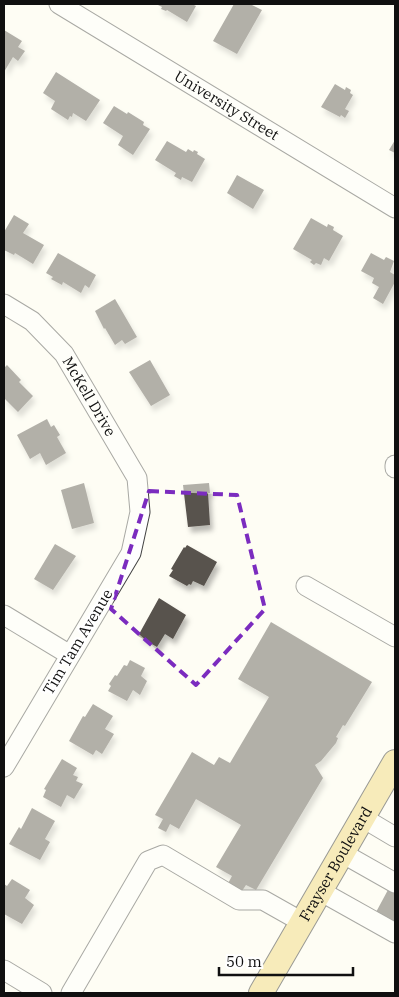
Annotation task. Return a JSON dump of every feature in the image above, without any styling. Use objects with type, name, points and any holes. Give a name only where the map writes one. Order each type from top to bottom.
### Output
[{"type":"main road","name":"Frayser Boulevard","points":[[260,993],[395,762]]},
{"type":"street","name":"University Street","points":[[59,4],[395,208]]},
{"type":"street","name":"McKell Drive","points":[[4,304],[32,321],[64,354],[137,478],[140,512]]},
{"type":"street","name":"Tim Tam Avenue","points":[[4,767],[130,554],[140,512]]},
{"type":"street","points":[[306,586],[395,637]]},
{"type":"street","points":[[4,615],[70,655]]},
{"type":"street","points":[[362,818],[395,837]]},
{"type":"street","points":[[342,853],[395,883]]},
{"type":"street","points":[[71,993],[148,861],[163,855],[239,900],[263,900],[302,922]]},
{"type":"street","points":[[320,891],[395,933]]},
{"type":"street","points":[[4,970],[42,993]]},
{"type":"highlighted area","points":[[149,491],[237,495],[265,609],[196,685],[111,609]]},
{"type":"building","points":[[159,4],[192,4],[196,6],[187,22],[167,10],[161,9],[162,7]]},
{"type":"building","points":[[234,4],[250,4],[262,10],[237,54],[213,41]]},
{"type":"building","points":[[4,30],[22,41],[18,47],[25,51],[18,61],[13,57],[4,72]]},
{"type":"building","points":[[56,72],[100,100],[86,121],[73,113],[72,117],[70,116],[68,120],[51,109],[55,101],[43,93]]},
{"type":"building","points":[[335,84],[345,90],[346,87],[351,90],[350,93],[353,95],[345,109],[349,111],[345,118],[321,107]]},
{"type":"building","points":[[114,106],[144,122],[143,125],[150,129],[133,155],[118,145],[123,136],[103,123]]},
{"type":"building","points":[[395,140],[395,153],[389,150]]},
{"type":"building","points":[[167,141],[186,152],[188,149],[193,152],[194,150],[205,159],[192,182],[182,177],[181,180],[174,176],[176,173],[155,160]]},
{"type":"building","points":[[237,175],[264,190],[253,209],[227,193]]},
{"type":"building","points":[[14,215],[29,224],[23,233],[44,245],[33,264],[15,253],[14,255],[4,250],[4,232]]},
{"type":"building","points":[[311,218],[327,227],[328,224],[334,227],[333,230],[343,236],[329,261],[324,258],[321,265],[316,263],[314,265],[310,262],[312,260],[293,249]]},
{"type":"building","points":[[58,253],[96,275],[89,288],[85,285],[81,293],[63,282],[62,285],[51,279],[53,277],[46,273]]},
{"type":"building","points":[[371,253],[384,260],[386,257],[394,261],[390,272],[395,275],[395,282],[383,304],[373,298],[379,287],[372,283],[374,278],[361,271]]},
{"type":"building","points":[[115,299],[137,337],[125,344],[122,340],[115,345],[95,311]]},
{"type":"building","points":[[150,360],[170,395],[151,406],[129,372]]},
{"type":"building","points":[[7,365],[21,380],[19,382],[33,396],[18,412],[4,398],[4,368]]},
{"type":"building","points":[[47,419],[51,427],[54,425],[60,435],[57,437],[66,453],[46,465],[40,453],[30,459],[17,435]]},
{"type":"building","points":[[84,483],[94,523],[72,529],[61,490]]},
{"type":"building","points":[[209,483],[210,525],[188,527],[183,485]]},
{"type":"building","points":[[55,544],[76,556],[53,590],[34,579]]},
{"type":"building","points":[[187,545],[217,562],[204,586],[193,581],[191,585],[187,586],[169,576],[173,570],[171,569]]},
{"type":"building","points":[[159,598],[186,615],[173,639],[165,634],[157,647],[138,636]]},
{"type":"building","points":[[271,622],[372,682],[345,726],[343,725],[336,737],[338,738],[336,743],[321,761],[315,765],[323,778],[256,890],[246,885],[238,897],[225,889],[232,876],[216,867],[241,825],[196,799],[179,829],[170,824],[166,832],[158,828],[163,819],[155,815],[192,752],[214,765],[219,757],[230,763],[269,697],[238,679]]},
{"type":"building","points":[[130,660],[145,668],[141,676],[147,681],[140,695],[133,690],[127,701],[108,691],[111,686],[109,684],[115,675],[117,676],[124,665],[127,666]]},
{"type":"building","points":[[93,704],[113,716],[105,729],[114,734],[102,754],[96,750],[93,755],[69,741],[83,716],[85,717]]},
{"type":"building","points":[[62,759],[77,768],[73,775],[78,777],[76,781],[83,784],[74,799],[67,795],[61,807],[43,797],[46,790],[44,789]]},
{"type":"building","points":[[32,808],[55,821],[45,839],[50,842],[40,860],[9,844],[19,827],[21,829]]},
{"type":"building","points":[[12,879],[30,890],[25,898],[34,905],[22,924],[4,914],[4,884],[7,886]]},
{"type":"building","points":[[389,888],[395,891],[395,925],[375,914]]}]
